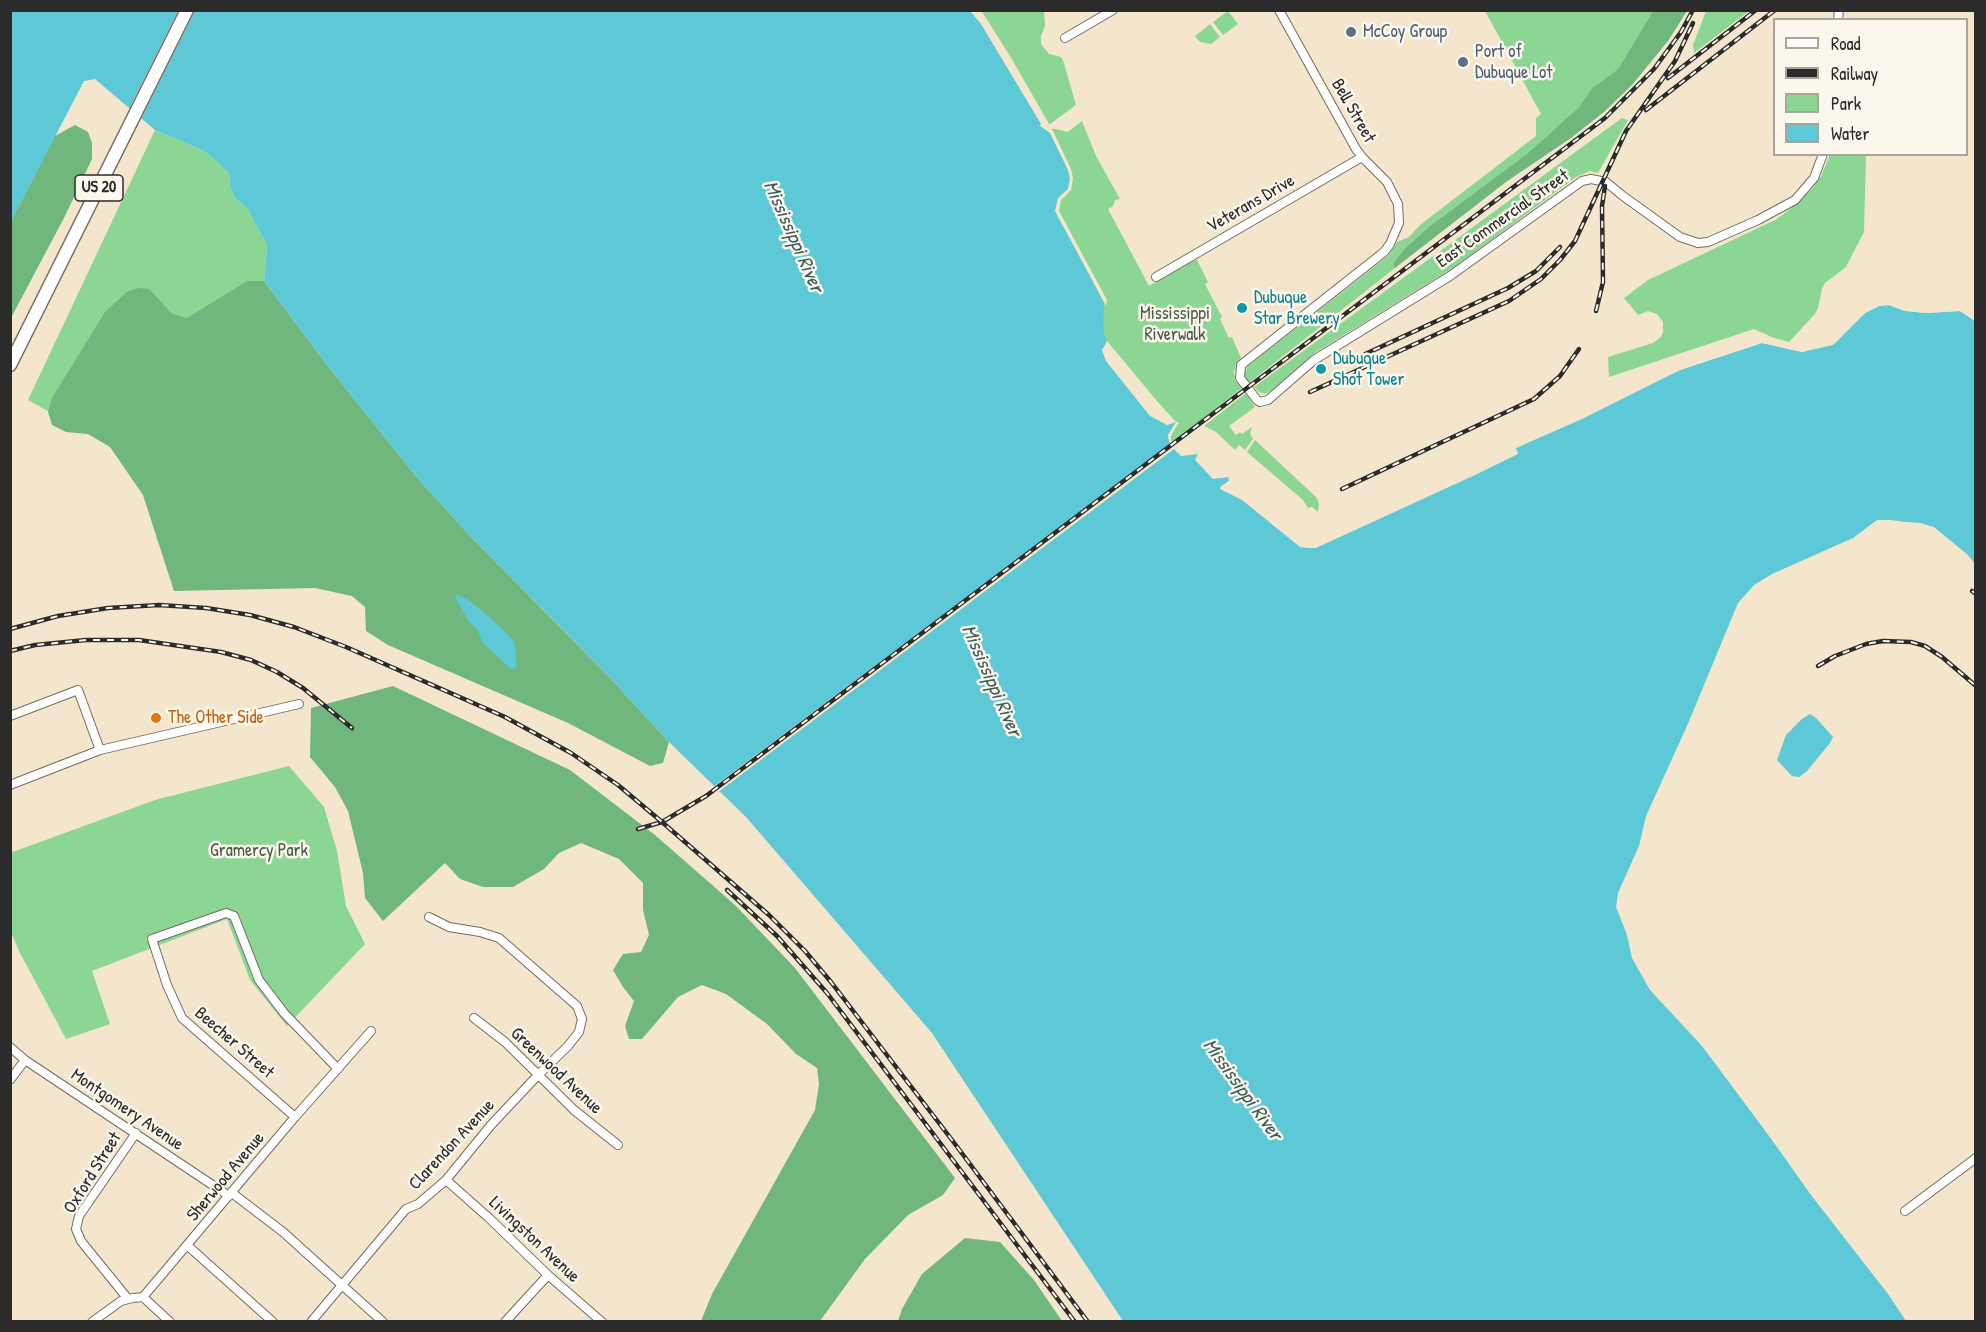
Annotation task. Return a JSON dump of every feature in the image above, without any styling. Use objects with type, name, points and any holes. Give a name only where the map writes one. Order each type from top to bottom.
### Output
[{"type":"highway","name":"US 20","points":[[10,365],[187,10]]},
{"type":"street","points":[[1065,38],[1113,10]]},
{"type":"street","name":"Bell Street","points":[[1279,10],[1362,157],[1387,182],[1398,204],[1399,223]]},
{"type":"street","name":"East Commercial Street","points":[[1399,223],[1392,241],[1384,252],[1244,362],[1239,369],[1240,378],[1257,400],[1264,402],[1268,400],[1314,360],[1450,276],[1582,181],[1591,179],[1606,182],[1680,237],[1698,243],[1708,242],[1758,220],[1794,200],[1814,177],[1823,156]]},
{"type":"street","name":"Veterans Drive","points":[[1156,277],[1362,157]]},
{"type":"street","points":[[10,717],[78,690],[100,750]]},
{"type":"street","points":[[10,785],[100,750],[299,704]]},
{"type":"street","name":"Beecher Street","points":[[295,1117],[182,1018],[167,985],[152,939],[226,913],[234,916],[259,980],[284,1013],[338,1069]]},
{"type":"street","name":"Clarendon Avenue","points":[[311,1322],[406,1209],[418,1204],[446,1180],[491,1125],[579,1032],[582,1019],[574,1003],[499,938],[449,927],[429,917]]},
{"type":"street","name":"Greenwood Avenue","points":[[474,1018],[505,1042],[589,1123],[618,1144]]},
{"type":"street","name":"Sherwood Avenue","points":[[143,1298],[295,1117],[371,1031]]},
{"type":"street","name":"Montgomery Avenue","points":[[10,1047],[25,1060],[231,1194],[284,1233],[383,1322]]},
{"type":"street","points":[[10,1080],[25,1060]]},
{"type":"street","name":"Oxford Street","points":[[128,1299],[81,1241],[76,1229],[79,1216],[136,1133]]},
{"type":"street","points":[[1905,1211],[1976,1158]]},
{"type":"street","name":"Livingston Avenue","points":[[446,1180],[602,1322]]},
{"type":"street","points":[[188,1246],[273,1322]]},
{"type":"street","points":[[505,1322],[548,1275]]},
{"type":"street","points":[[92,1322],[128,1299],[143,1298],[170,1322]]},
{"type":"green space","name":"Mississippi Riverwalk","points":[[977,11],[1044,11],[1045,26],[1041,44],[1049,54],[1061,57],[1063,60],[1076,105],[1046,127],[1068,132],[1082,121],[1096,156],[1120,199],[1115,200],[1113,206],[1108,209],[1149,286],[1197,260],[1208,282],[1205,284],[1222,317],[1220,319],[1229,338],[1232,337],[1241,358],[1234,372],[1235,380],[1242,388],[1171,444],[1166,414],[1095,328]]},
{"type":"green space","points":[[1228,11],[1238,24],[1223,35],[1213,22]]},
{"type":"green space","points":[[1485,11],[1653,11],[1618,69],[1592,88],[1579,107],[1528,153],[1430,226],[1404,249],[1393,264],[1395,268],[1249,383],[1243,375],[1248,366],[1388,256],[1397,242],[1409,237],[1420,225],[1536,136],[1536,118],[1541,114]]},
{"type":"green space","points":[[1653,11],[1687,11],[1668,41],[1632,85],[1604,112],[1571,138],[1506,182],[1395,268],[1393,264],[1404,249],[1430,226],[1528,153],[1579,107],[1592,88],[1618,69]]},
{"type":"green space","points":[[1706,11],[1749,11],[1694,53],[1693,45]]},
{"type":"green space","points":[[1210,24],[1220,37],[1211,44],[1200,42],[1195,36]]},
{"type":"green space","points":[[1622,118],[1628,120],[1598,173],[1590,171],[1576,177],[1456,266],[1316,352],[1272,390],[1265,394],[1254,387]]},
{"type":"green space","points":[[75,125],[88,132],[92,143],[92,159],[65,216],[11,318],[11,221],[55,136]]},
{"type":"green space","points":[[155,130],[204,151],[229,173],[230,187],[235,198],[247,208],[267,245],[264,281],[180,332],[55,415],[28,400]]},
{"type":"green space","points":[[1830,156],[1866,156],[1864,232],[1846,267],[1825,283],[1815,314],[1789,342],[1754,329],[1609,377],[1608,357],[1653,343],[1661,337],[1663,332],[1663,322],[1657,314],[1648,311],[1638,315],[1624,298],[1648,280],[1775,220],[1812,189],[1821,176]]},
{"type":"green space","points":[[247,281],[264,281],[327,365],[415,475],[470,536],[616,684],[669,742],[663,763],[650,766],[568,723],[388,645],[366,631],[365,607],[352,596],[315,588],[174,591],[143,495],[110,447],[88,434],[66,432],[52,425],[48,412],[52,398],[105,312],[128,291],[139,288],[149,289],[172,314],[187,318]]},
{"type":"green space","points":[[1246,393],[1255,407],[1229,426],[1236,435],[1252,427],[1250,434],[1253,439],[1245,450],[1239,445],[1235,450],[1216,432],[1204,426]]},
{"type":"green space","points":[[1255,440],[1317,498],[1318,512],[1312,507],[1308,508],[1303,500],[1247,452]]},
{"type":"green space","points":[[393,686],[570,770],[655,835],[735,905],[795,968],[955,1178],[943,1195],[908,1215],[865,1259],[820,1321],[701,1321],[712,1294],[815,1110],[819,1084],[817,1068],[796,1054],[767,1024],[726,994],[702,985],[678,997],[642,1039],[629,1039],[625,1026],[634,1001],[613,970],[623,954],[641,952],[649,935],[643,910],[643,883],[619,859],[581,843],[559,853],[544,869],[513,887],[483,887],[460,879],[445,863],[383,921],[365,898],[363,873],[348,811],[335,787],[310,757],[311,708]]},
{"type":"green space","name":"Gramercy Park","points":[[289,766],[324,807],[337,851],[346,906],[365,944],[287,1026],[250,980],[227,919],[92,971],[110,1024],[66,1039],[11,932],[10,853],[155,800]]},
{"type":"green space","points":[[965,1238],[1000,1242],[1034,1280],[1062,1321],[898,1321],[902,1309],[922,1274]]},
{"type":"water","name":"Mississippi River","points":[[11,11],[977,11],[1050,132],[1068,170],[1070,183],[1068,189],[1058,198],[1057,217],[1104,302],[1103,328],[1107,344],[1137,382],[1176,422],[1168,435],[1169,441],[1178,453],[1198,453],[1222,478],[1228,476],[1230,480],[1226,483],[1307,544],[1475,475],[1518,454],[1516,448],[1680,370],[1762,343],[1802,352],[1836,342],[1865,313],[1879,306],[1889,305],[1905,311],[1926,313],[1960,311],[1971,318],[1975,321],[1975,568],[1970,558],[1942,534],[1925,525],[1879,520],[1856,540],[1756,586],[1744,600],[1652,810],[1620,906],[1654,986],[1731,1082],[1811,1195],[1888,1294],[1906,1321],[1123,1321],[932,1033],[746,817],[669,742],[616,684],[470,536],[415,475],[327,365],[264,281],[267,245],[247,208],[235,198],[230,187],[229,173],[204,151],[155,130],[95,79],[84,81],[11,221]]},
{"type":"water","points":[[457,594],[470,601],[501,627],[514,642],[517,666],[515,668],[511,669],[483,643],[477,629],[470,623],[458,603],[455,597]]},
{"type":"water","points":[[1810,714],[1833,737],[1807,771],[1799,777],[1792,776],[1777,760],[1786,735]]},
{"type":"pier","points":[[981,10],[1053,131],[1071,169],[1073,178],[1071,190],[1061,200],[1059,211],[1107,300],[1106,306],[1055,211],[1058,198],[1068,189],[1070,178],[1068,170],[1050,133],[1040,126],[1041,124],[981,24],[970,11]]},
{"type":"pier","points":[[178,11],[195,11],[140,121],[128,111]]},
{"type":"pier","points":[[1889,302],[1906,308],[1926,310],[1961,308],[1976,317],[1975,321],[1960,311],[1926,313],[1905,311],[1889,305],[1879,306],[1865,313],[1833,345],[1802,352],[1762,343],[1680,370],[1582,419],[1516,448],[1515,446],[1679,368],[1761,341],[1802,349],[1832,342],[1864,311],[1878,303]]},
{"type":"pier","points":[[1107,341],[1176,422],[1167,425],[1150,416],[1106,361],[1102,350]]},
{"type":"pier","points":[[1176,422],[1179,422],[1171,440],[1180,451],[1190,452],[1203,448],[1220,464],[1224,475],[1230,474],[1233,481],[1230,483],[1307,541],[1319,539],[1470,466],[1475,475],[1316,548],[1309,548],[1300,547],[1242,500],[1220,489],[1229,481],[1228,477],[1213,479],[1195,460],[1198,454],[1181,456],[1174,449],[717,793],[712,788],[1170,444],[1168,435]]},
{"type":"pier","points":[[1877,520],[1920,523],[1934,527],[1968,555],[1975,564],[1976,571],[1940,536],[1924,527],[1880,523],[1857,543],[1812,565],[1777,577],[1758,588],[1747,601],[1739,616],[1666,796],[1655,811],[1647,845],[1626,895],[1624,906],[1635,938],[1657,985],[1695,1028],[1805,1180],[1787,1160],[1702,1046],[1650,990],[1632,958],[1627,935],[1616,907],[1618,893],[1639,846],[1646,816],[1687,726],[1738,603],[1754,585],[1772,574],[1853,538]]},
{"type":"railway","points":[[638,829],[662,822],[706,796],[1605,118],[1654,69],[1681,32],[1693,10]]},
{"type":"railway","points":[[1668,78],[1756,10]]},
{"type":"railway","points":[[1646,110],[1775,10]]},
{"type":"railway","points":[[1310,392],[1509,301],[1541,279],[1575,241],[1626,131],[1675,61],[1693,23]]},
{"type":"railway","points":[[1596,311],[1603,282],[1602,206],[1605,186]]},
{"type":"railway","points":[[1348,362],[1508,288],[1536,271],[1560,247]]},
{"type":"railway","points":[[1342,489],[1534,399],[1560,376],[1579,349]]},
{"type":"railway","points":[[1972,591],[1976,594]]},
{"type":"railway","points":[[10,629],[58,616],[108,608],[159,605],[206,608],[250,615],[294,627],[346,647],[505,717],[571,753],[618,785],[662,822],[769,915],[805,951],[952,1140],[1088,1322]]},
{"type":"railway","points":[[10,651],[35,645],[86,640],[139,640],[221,652],[251,660],[277,672],[303,688],[352,728]]},
{"type":"railway","points":[[1818,666],[1835,656],[1866,644],[1883,641],[1911,642],[1925,646],[1942,657],[1976,686]]},
{"type":"railway","points":[[727,890],[777,936],[827,993],[1075,1322]]},
{"type":"place","name":"McCoy Group","points":[[1351,32]]},
{"type":"place","name":"Port of Dubuque Lot","points":[[1463,62]]},
{"type":"place","name":"Dubuque Star Brewery","points":[[1242,308]]},
{"type":"place","name":"Dubuque Shot Tower","points":[[1321,369]]},
{"type":"place","name":"The Other Side","points":[[156,718]]}]
